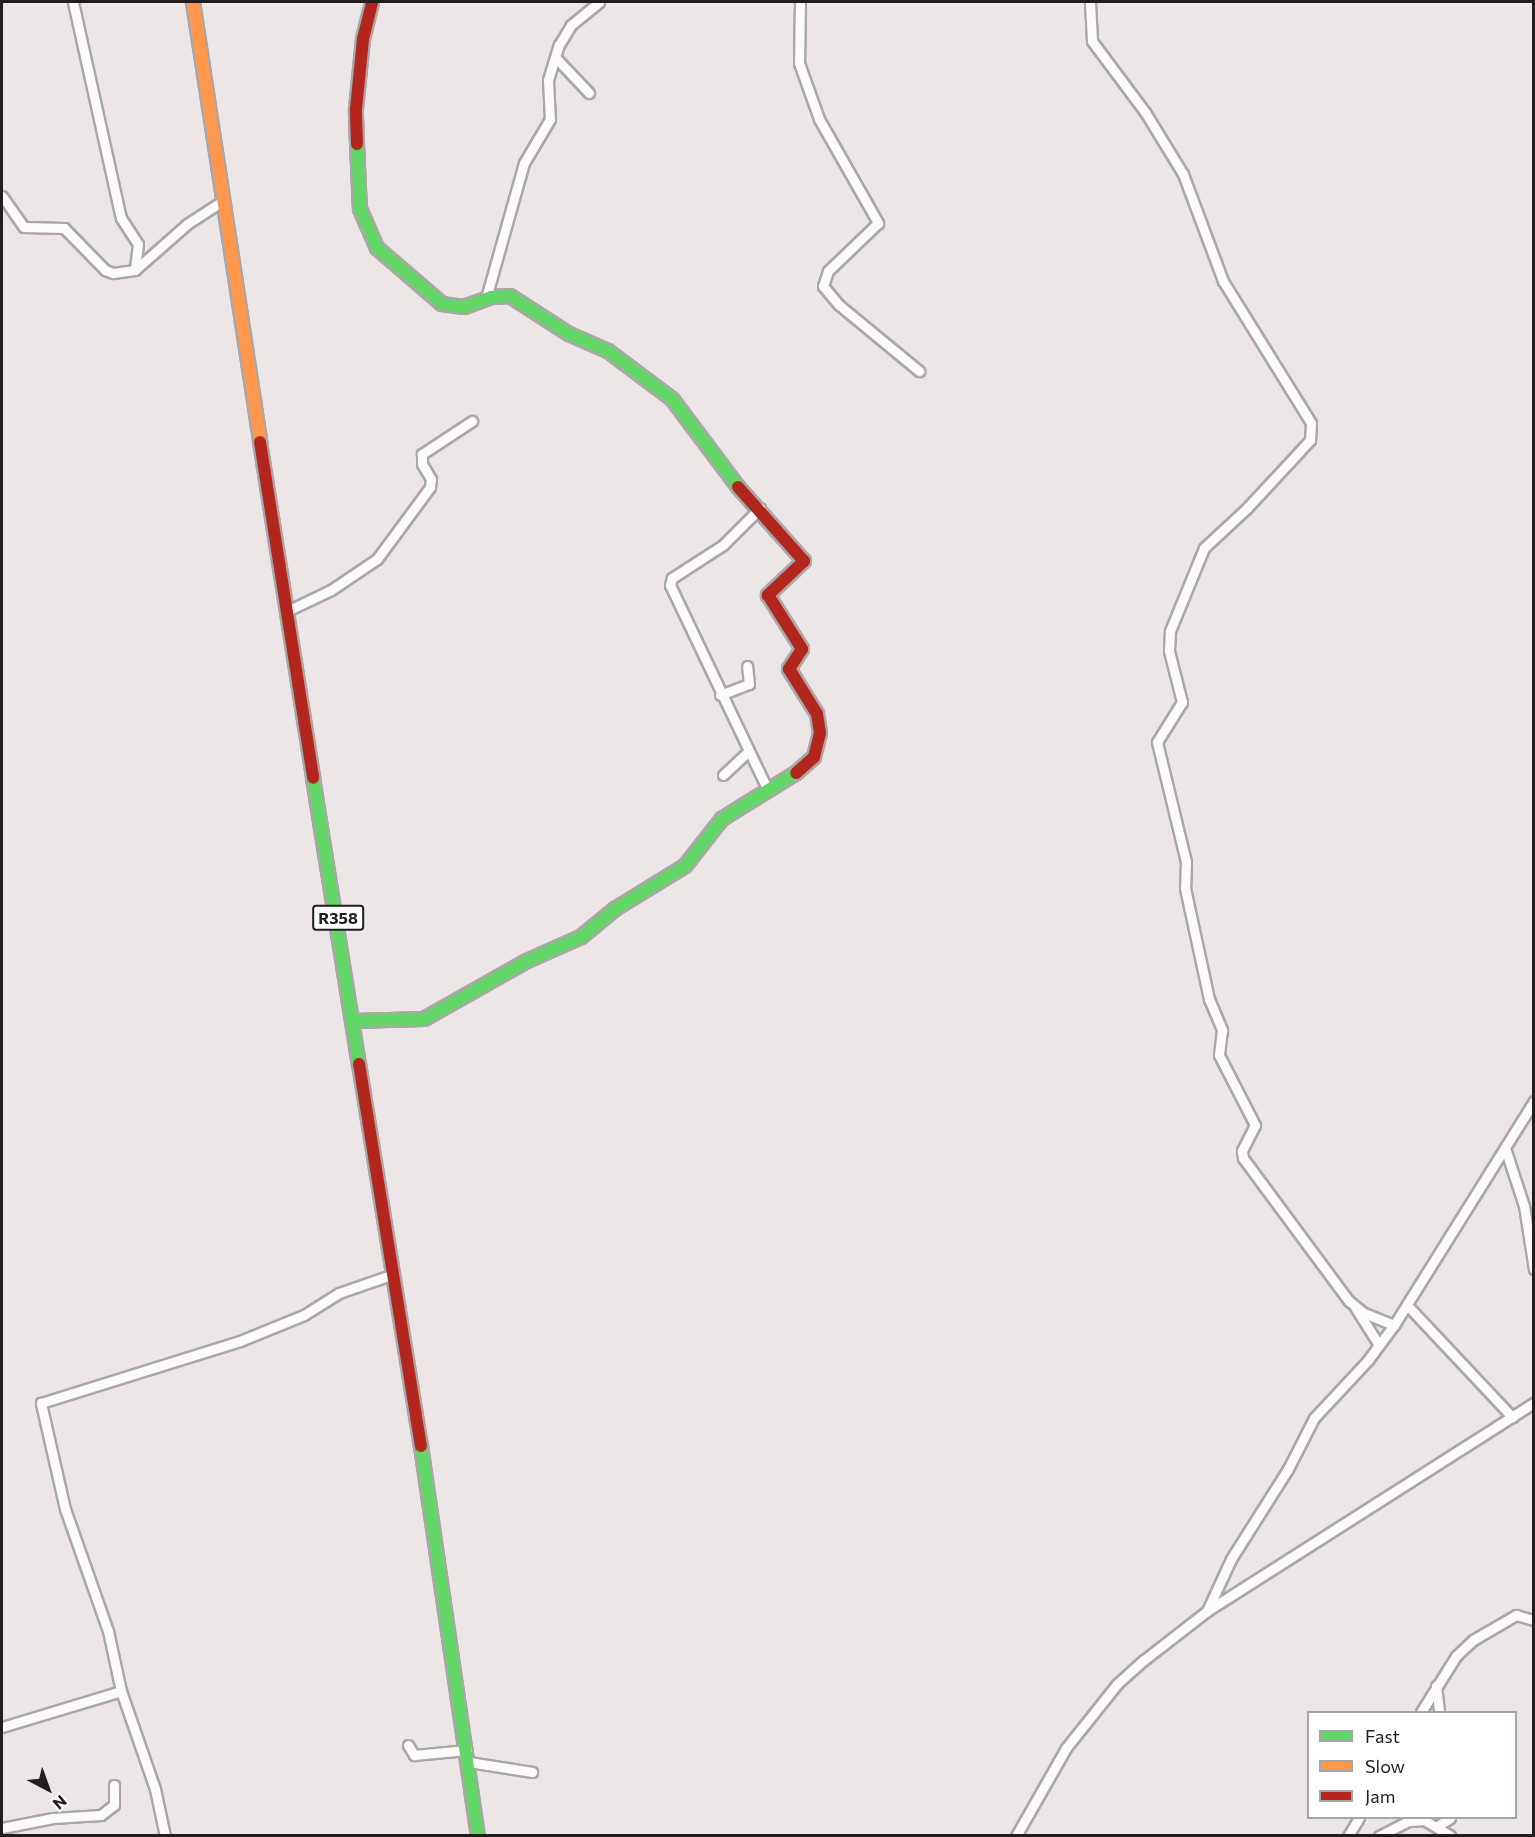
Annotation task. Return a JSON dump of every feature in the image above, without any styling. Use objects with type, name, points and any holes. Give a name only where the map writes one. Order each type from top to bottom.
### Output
[{"type":"main road","name":"R358","points":[[192,2],[221,202],[394,1274],[468,1756],[478,1836]]},
{"type":"main road","points":[[354,1021],[424,1019],[527,961],[581,937],[615,909],[685,866],[709,831],[767,788],[811,762],[819,743],[820,725],[817,714],[789,671],[802,649],[768,594],[796,572],[804,561],[760,508],[732,480],[672,399],[639,370],[603,348],[569,334],[510,296],[486,298],[464,307],[442,304],[387,260],[367,232],[360,209],[356,109],[363,39],[372,2]]},
{"type":"street","points":[[73,2],[121,218],[138,244],[135,270]]},
{"type":"street","points":[[486,298],[524,163],[550,119],[548,80],[556,58],[572,25],[599,2]]},
{"type":"street","points":[[800,2],[801,69],[822,127],[878,223],[828,272],[823,286],[838,305],[919,371]]},
{"type":"street","points":[[1090,2],[1091,39],[1183,174],[1223,281],[1305,411],[1313,431],[1247,508],[1204,548],[1170,631],[1169,651],[1182,702],[1157,742],[1186,862],[1185,888],[1209,999],[1221,1028],[1219,1054],[1255,1125],[1242,1151],[1243,1158],[1354,1307],[1379,1346]]},
{"type":"street","points":[[556,58],[589,93]]},
{"type":"street","points":[[2,196],[28,230],[60,226],[105,270],[135,270],[187,225],[221,202]]},
{"type":"street","points":[[287,611],[332,590],[377,559],[430,487],[431,479],[422,464],[422,454],[472,421]]},
{"type":"street","points":[[760,508],[716,551],[670,580],[674,597],[767,788]]},
{"type":"street","points":[[720,695],[749,684],[747,666]]},
{"type":"street","points":[[723,775],[748,752]]},
{"type":"street","points":[[1207,1611],[1231,1558],[1288,1469],[1314,1418],[1379,1346],[1506,1151],[1533,1101]]},
{"type":"street","points":[[1506,1151],[1524,1206],[1533,1269]]},
{"type":"street","points":[[165,1836],[155,1789],[122,1691],[108,1631],[63,1501],[41,1403],[240,1341],[296,1318],[339,1293],[394,1274]]},
{"type":"street","points":[[1407,1305],[1512,1417]]},
{"type":"street","points":[[1354,1307],[1394,1324]]},
{"type":"street","points":[[1016,1836],[1055,1765],[1101,1702],[1128,1673],[1207,1611],[1533,1403]]},
{"type":"street","points":[[1422,1711],[1456,1656],[1486,1631],[1516,1615],[1533,1620]]},
{"type":"street","points":[[1436,1686],[1439,1711]]},
{"type":"street","points":[[2,1727],[122,1691]]},
{"type":"street","points":[[408,1745],[414,1755],[468,1756],[532,1772]]},
{"type":"street","points":[[2,1828],[52,1818],[101,1815],[114,1805],[114,1785]]},
{"type":"street","points":[[1348,1836],[1358,1819]]},
{"type":"street","points":[[1439,1825],[1448,1819]]},
{"type":"street","points":[[1379,1836],[1415,1820],[1439,1825],[1451,1836]]},
{"type":"traffic: fast","points":[[357,144],[360,209],[377,248],[442,304],[464,307],[491,297],[510,296],[569,334],[608,351],[672,399],[738,487]]},
{"type":"traffic: fast","points":[[354,1021],[424,1019],[527,961],[581,937],[615,909],[685,866],[722,819],[796,773]]},
{"type":"traffic: fast","points":[[313,778],[359,1064]]},
{"type":"traffic: fast","points":[[421,1446],[478,1836]]},
{"type":"traffic: slow","points":[[193,2],[260,442]]},
{"type":"traffic: jam","points":[[357,144],[356,109],[363,39],[372,2]]},
{"type":"traffic: jam","points":[[260,442],[313,778]]},
{"type":"traffic: jam","points":[[738,487],[804,561],[768,595],[802,649],[789,669],[817,714],[820,733],[814,757],[796,773]]},
{"type":"traffic: jam","points":[[359,1064],[421,1446]]}]
